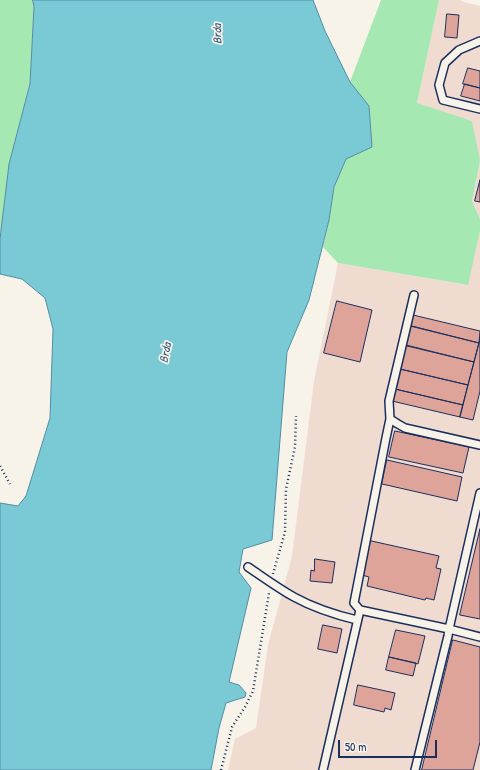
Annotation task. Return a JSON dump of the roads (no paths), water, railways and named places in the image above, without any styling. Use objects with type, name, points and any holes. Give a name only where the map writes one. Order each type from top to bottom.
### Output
[{"type":"lane","points":[[480,41],[459,50],[445,63],[440,85],[443,100],[480,109]]},
{"type":"lane","points":[[414,295],[389,401],[390,419],[354,603],[360,610],[480,637]]},
{"type":"lane","points":[[390,419],[405,428],[480,445]]},
{"type":"lane","points":[[415,770],[448,636],[480,493]]},
{"type":"lane","points":[[248,567],[293,597],[342,616],[357,620]]},
{"type":"lane","points":[[323,770],[360,610]]},
{"type":"water","name":"Brda","points":[[33,0],[313,0],[325,31],[350,82],[369,106],[372,147],[346,159],[334,187],[329,220],[309,300],[287,352],[272,540],[243,549],[239,572],[251,588],[229,682],[239,685],[246,693],[245,697],[226,703],[219,728],[211,770],[0,770],[0,503],[18,506],[26,496],[50,418],[53,329],[45,298],[22,279],[0,274],[0,239],[9,164],[30,84],[34,7]]}]
